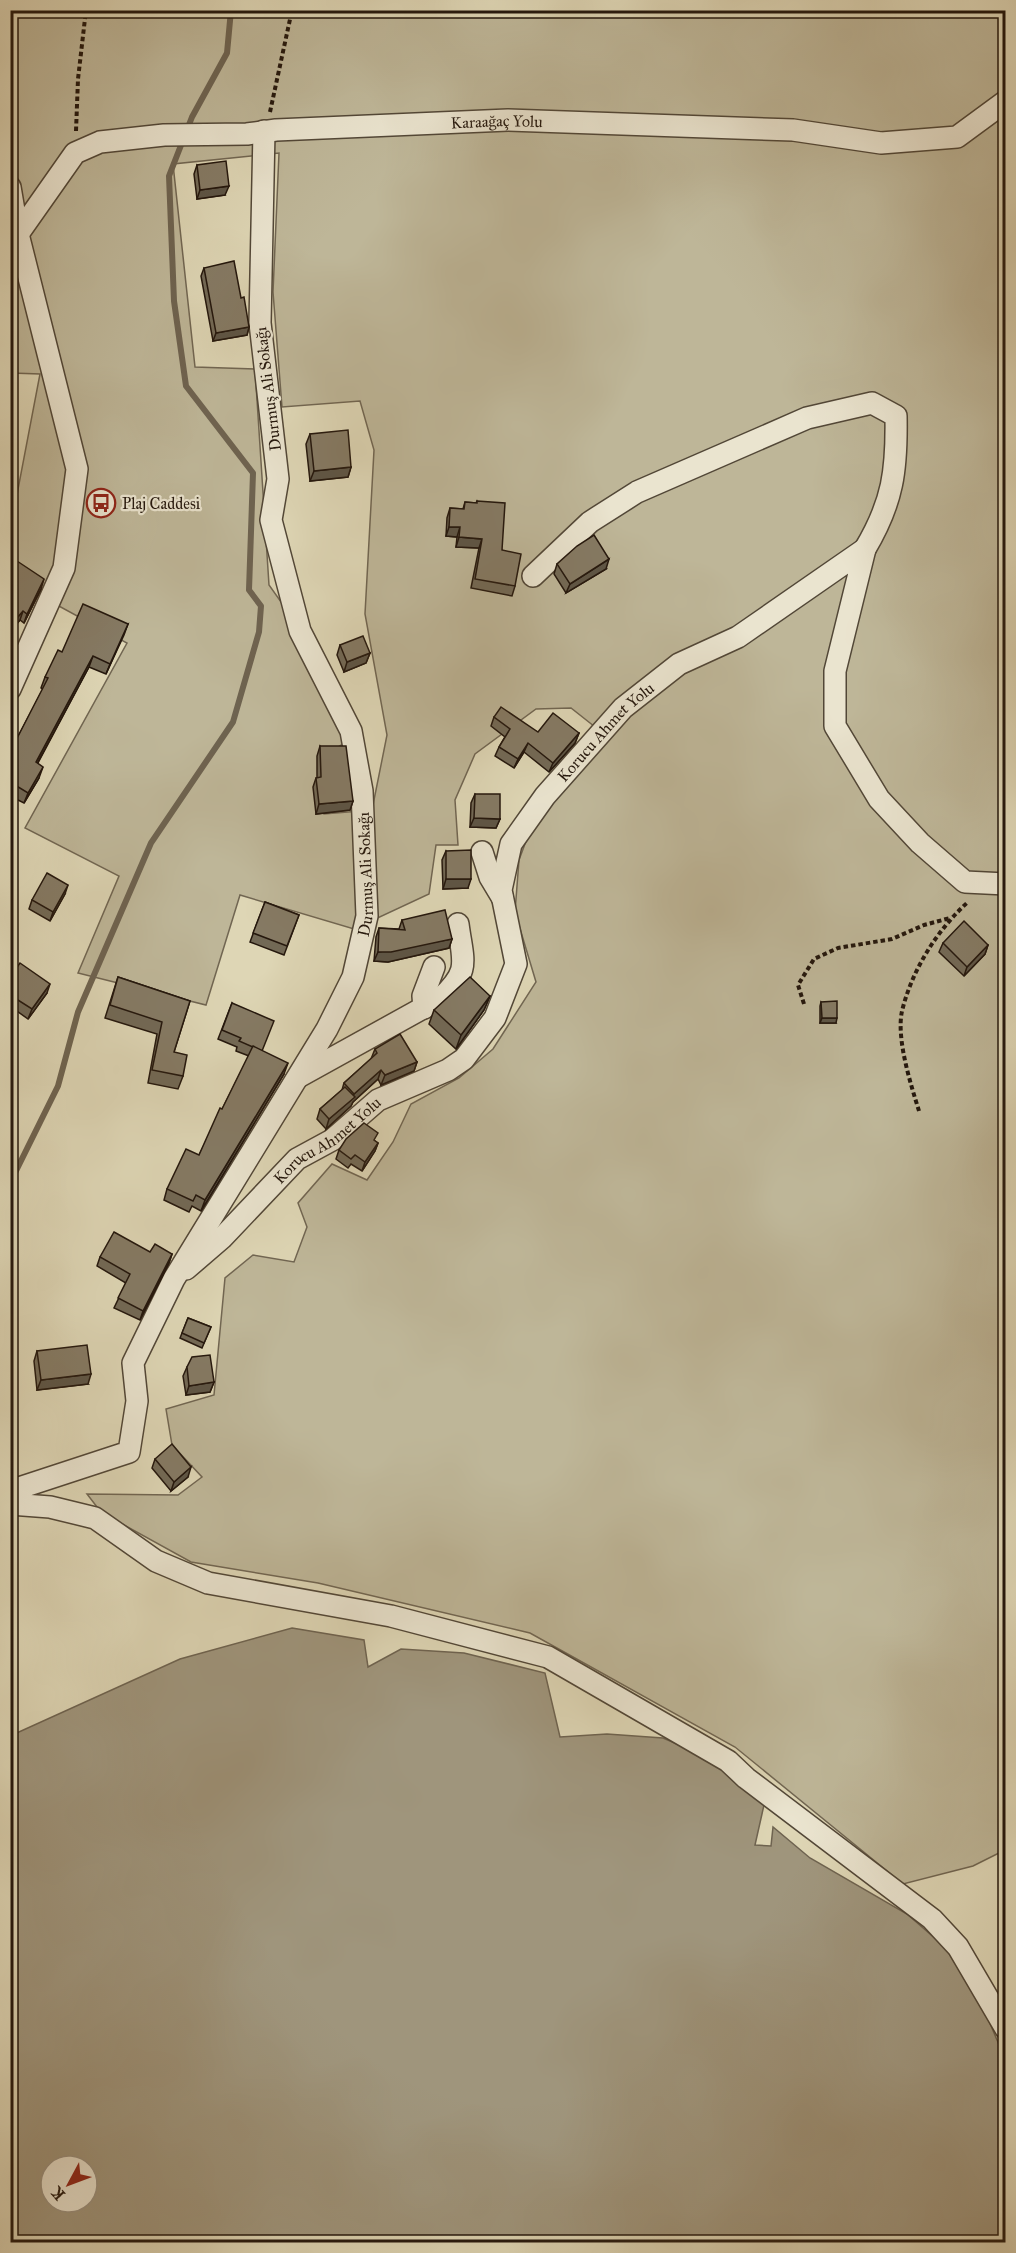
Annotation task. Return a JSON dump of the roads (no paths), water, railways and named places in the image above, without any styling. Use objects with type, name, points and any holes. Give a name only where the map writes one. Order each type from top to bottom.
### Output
[{"type":"street","name":"Karaağaç Yolu","points":[[18,234],[75,153],[100,142],[164,135],[256,133],[508,120],[793,130],[881,143],[957,137],[1005,101]]},
{"type":"street","name":"Durmuş Ali Sokağı","points":[[10,1491],[129,1452],[137,1401],[133,1363],[174,1279],[327,1029],[353,977],[367,916],[362,791],[351,731],[300,631],[271,520],[278,479],[260,323],[256,133]]},
{"type":"street","points":[[10,187],[18,234],[77,468],[64,568],[10,689]]},
{"type":"street","points":[[533,576],[590,522],[637,492],[807,418],[872,402],[896,416],[897,461],[883,519],[865,549],[835,671],[835,726],[879,799],[920,843],[965,882],[1005,884]]},
{"type":"street","name":"Korucu Ahmet Yolu","points":[[174,1279],[222,1238],[297,1159],[332,1140],[378,1100],[448,1071],[464,1059],[495,1018],[516,964],[501,890],[511,844],[545,796],[623,708],[679,664],[738,637],[865,549]]},
{"type":"street","points":[[482,852],[490,877],[502,897]]},
{"type":"street","points":[[297,1077],[441,998],[458,982],[464,968],[458,924]]},
{"type":"street","points":[[424,1008],[423,996],[434,968]]},
{"type":"street","points":[[10,1503],[50,1507],[95,1518],[156,1561],[208,1583],[391,1616],[548,1658],[728,1761],[746,1778],[932,1919],[958,1947],[1005,2029]]},
{"type":"waterway","points":[[10,1183],[58,1086],[78,1012],[151,843],[233,722],[259,632],[261,606],[249,590],[253,473],[186,386],[174,301],[169,176],[192,117],[227,53],[231,10]]},
{"type":"place","name":"Plaj Caddesi","points":[[101,503]]}]
